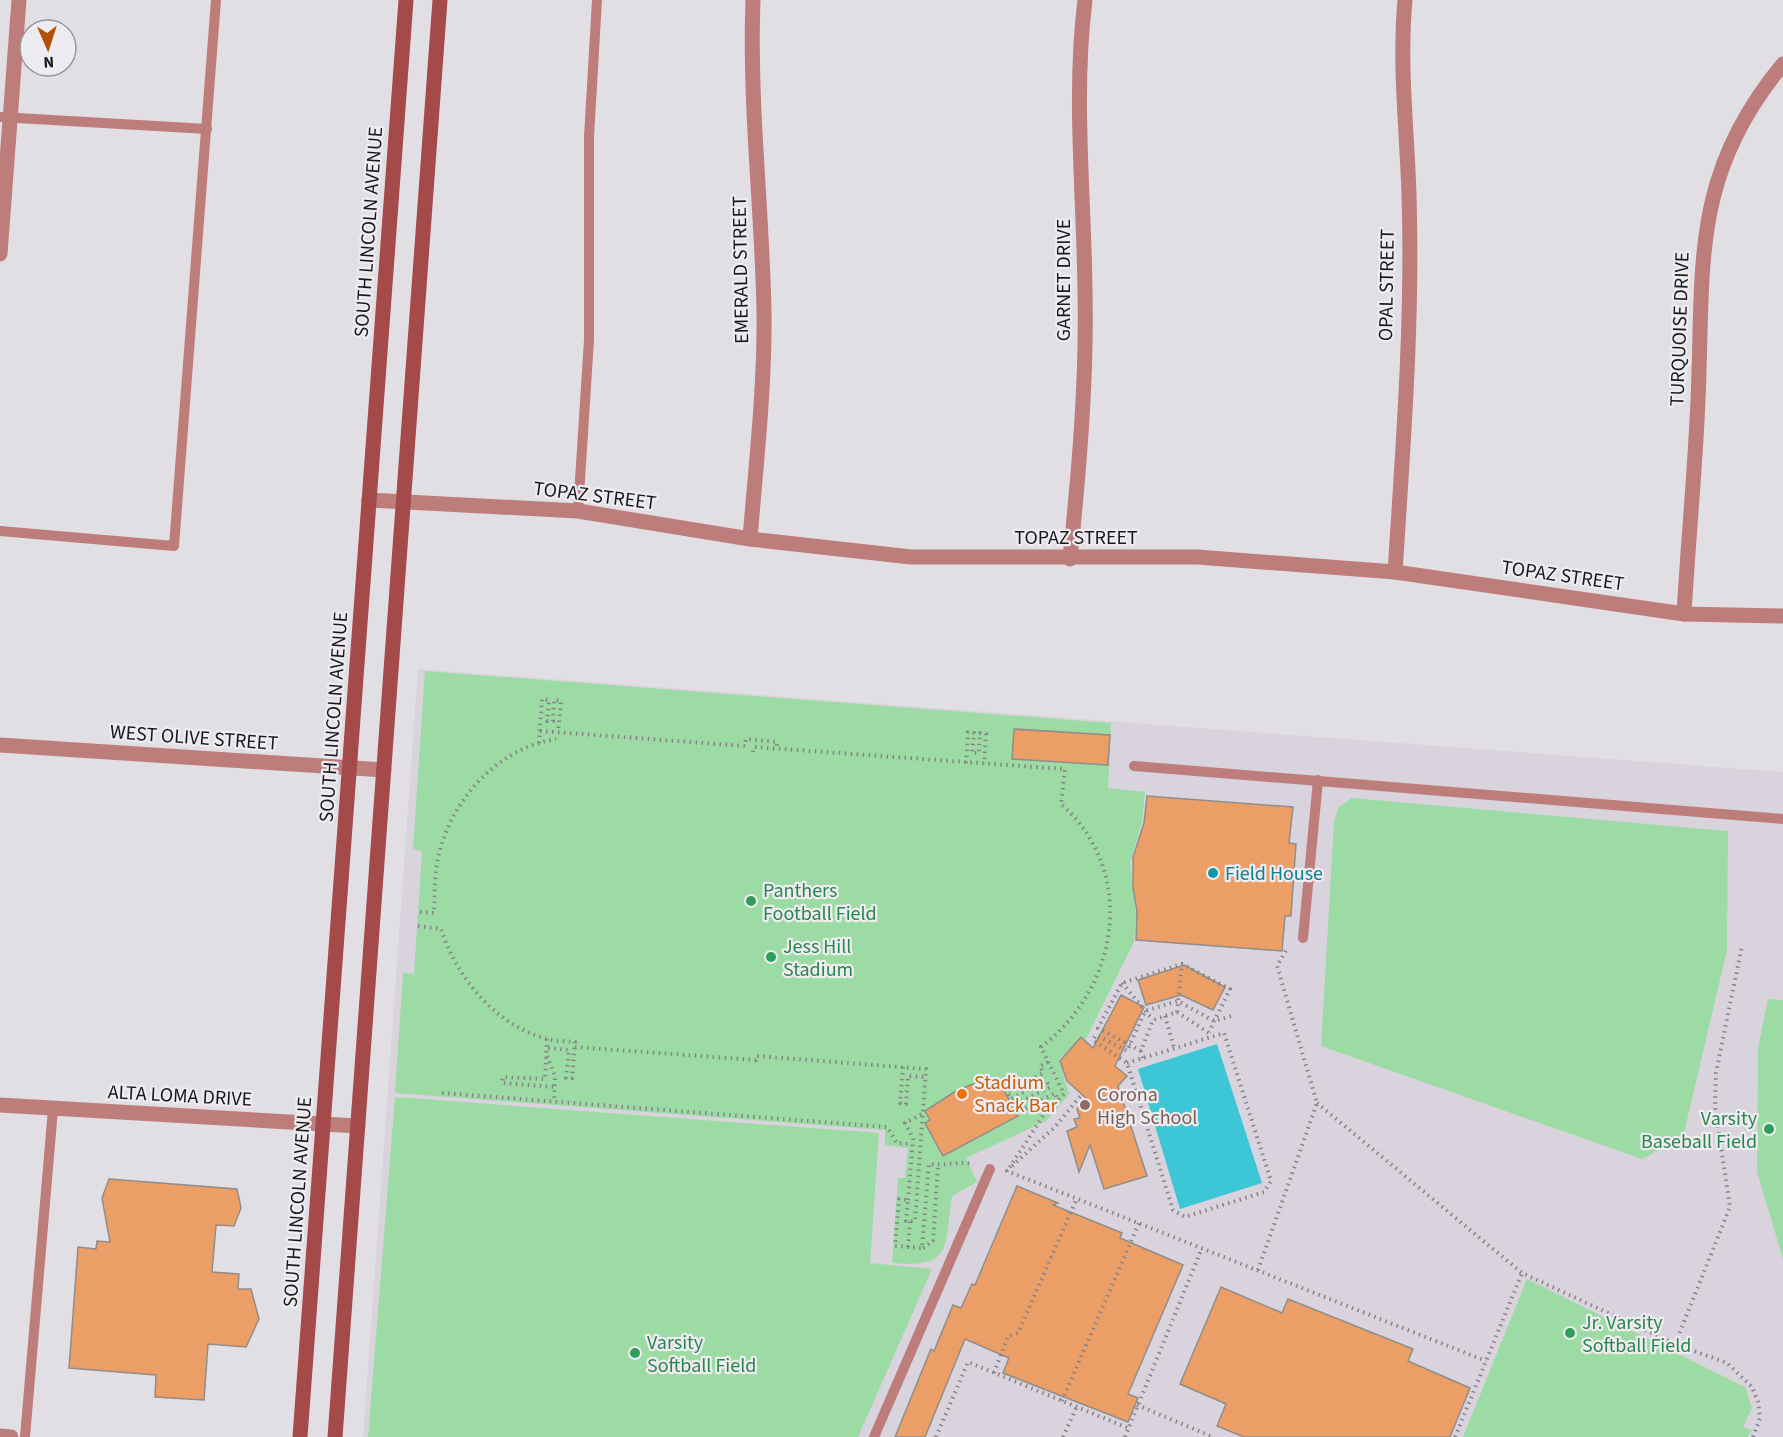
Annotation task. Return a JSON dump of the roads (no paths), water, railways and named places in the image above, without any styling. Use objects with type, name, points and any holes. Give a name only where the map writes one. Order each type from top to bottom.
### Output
[{"type":"main road","name":"SOUTH LINCOLN AVENUE","points":[[300,1437],[406,0]]},
{"type":"main road","points":[[335,1437],[440,0]]},
{"type":"street","points":[[0,254],[5,117],[19,0]]},
{"type":"street","name":"EMERALD STREET","points":[[750,539],[761,396],[764,313],[753,88],[753,0]]},
{"type":"street","name":"GARNET DRIVE","points":[[1070,559],[1084,364],[1085,242],[1078,71],[1085,0]]},
{"type":"street","name":"OPAL STREET","points":[[1395,572],[1405,409],[1408,278],[1409,195],[1402,55],[1405,0]]},
{"type":"street","name":"TURQUOISE DRIVE","points":[[1684,614],[1698,408],[1703,247],[1710,207],[1719,170],[1735,135],[1756,99],[1783,64]]},
{"type":"street","name":"TOPAZ STREET","points":[[369,500],[578,510],[750,539],[910,557],[1070,559],[1197,557],[1395,572],[1684,614],[1783,616]]},
{"type":"street","name":"WEST OLIVE STREET","points":[[0,745],[384,770]]},
{"type":"street","name":"ALTA LOMA DRIVE","points":[[0,1105],[358,1126]]},
{"type":"street","points":[[0,1436],[11,1437]]},
{"type":"lane","points":[[0,531],[174,546],[216,0]]},
{"type":"lane","points":[[578,510],[589,339],[589,137],[597,0]]},
{"type":"lane","points":[[5,117],[207,129]]},
{"type":"lane","points":[[1134,766],[1783,819]]},
{"type":"lane","points":[[1303,938],[1317,780]]},
{"type":"lane","points":[[25,1437],[53,1109]]},
{"type":"lane","points":[[874,1437],[990,1168]]},
{"type":"water","points":[[1217,1044],[1262,1183],[1180,1209],[1138,1069]]},
{"type":"place","name":"Field House","points":[[1213,873]]},
{"type":"place","name":"Panthers Football Field","points":[[751,901]]},
{"type":"place","name":"Jess Hill Stadium","points":[[771,957]]},
{"type":"place","name":"Stadium Snack Bar","points":[[962,1094]]},
{"type":"place","name":"Corona High School","points":[[1085,1105]]},
{"type":"place","name":"Varsity Baseball Field","points":[[1769,1129]]},
{"type":"place","name":"Jr. Varsity Softball Field","points":[[1570,1333]]},
{"type":"place","name":"Varsity Softball Field","points":[[635,1353]]}]
